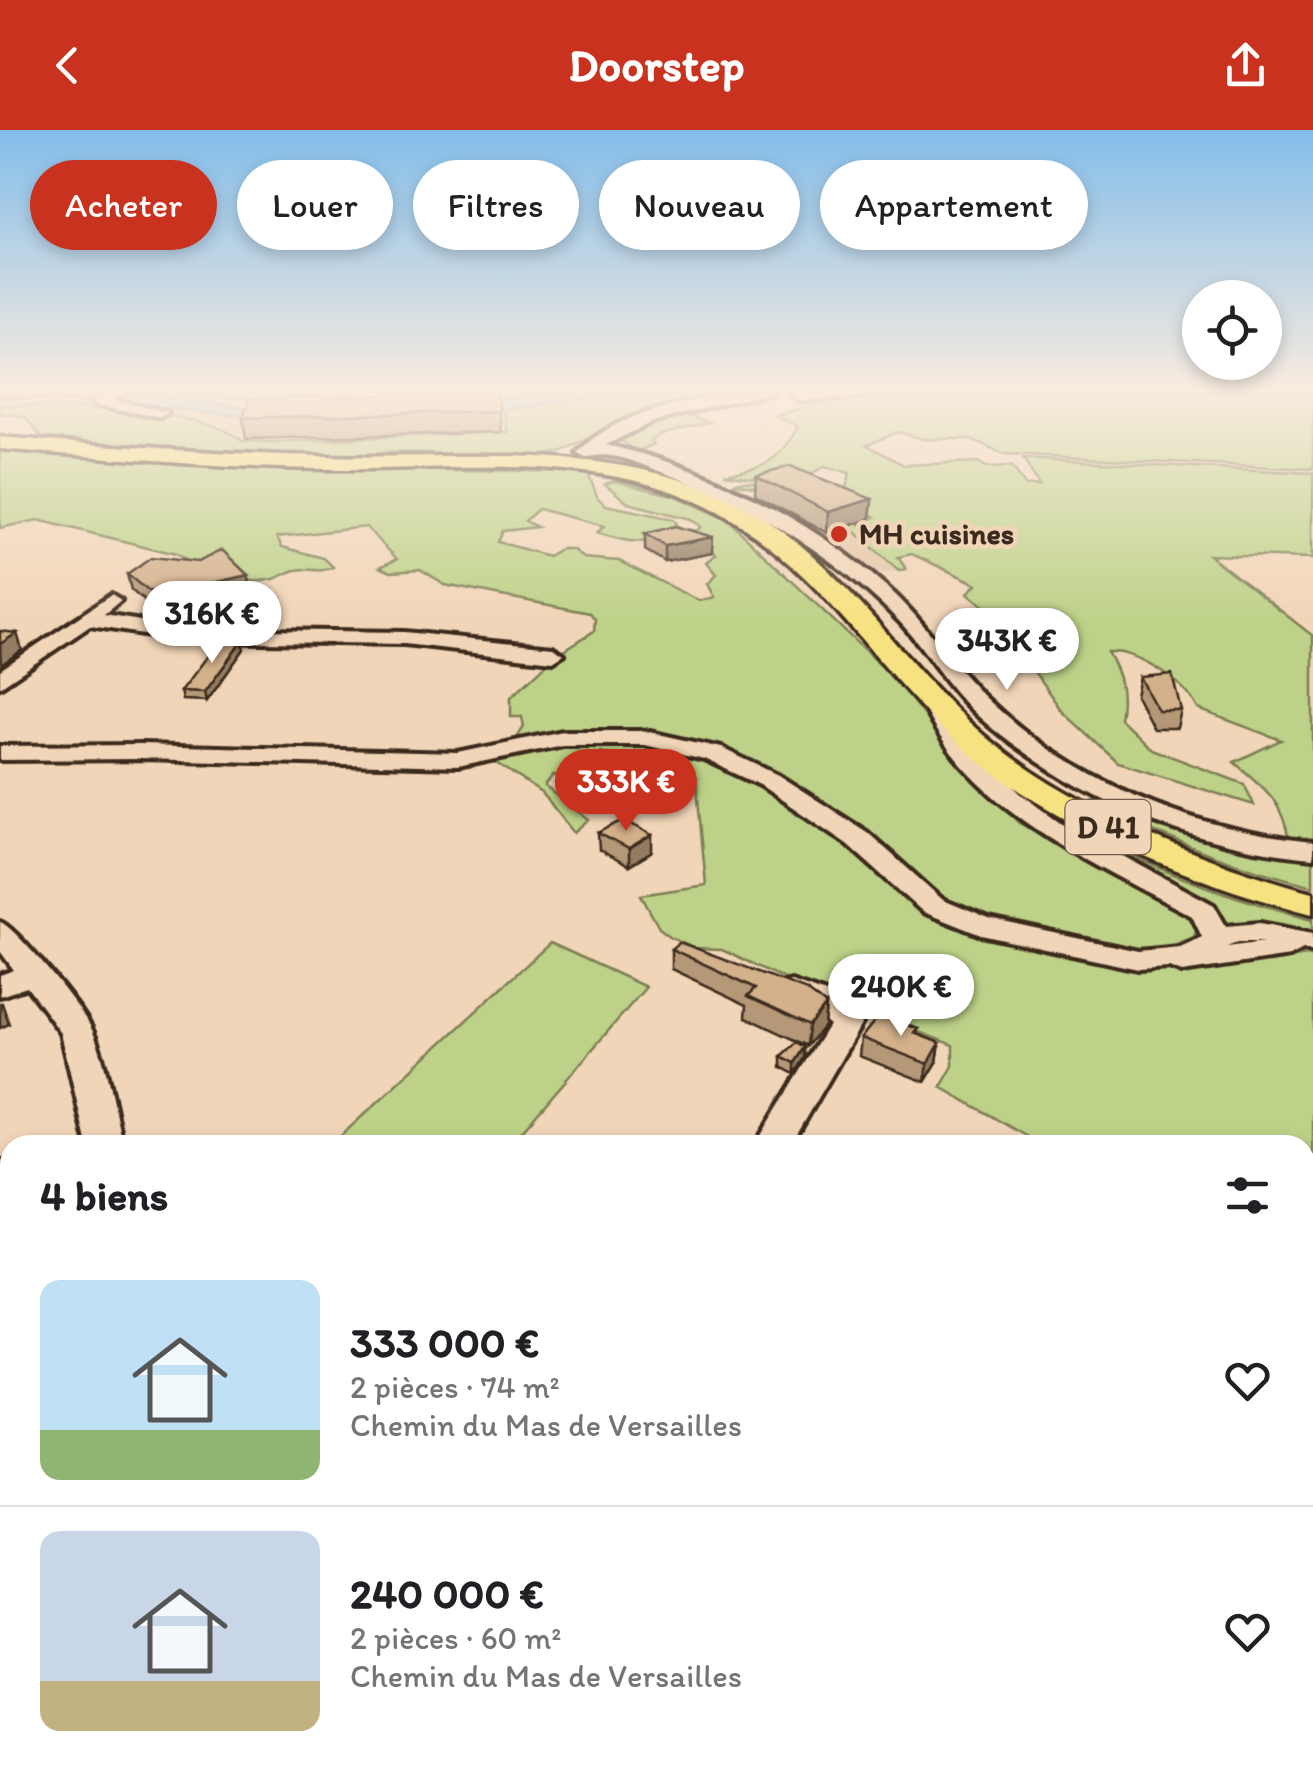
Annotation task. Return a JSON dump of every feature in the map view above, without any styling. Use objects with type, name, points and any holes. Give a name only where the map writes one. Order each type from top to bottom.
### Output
[{"type":"main road","name":"D 41","points":[[624,469],[727,507],[772,533],[810,562],[958,728],[998,760],[1099,822],[1195,867],[1313,904]]},
{"type":"street","points":[[667,469],[742,497],[799,529],[870,583],[909,619],[978,703],[1063,770],[1107,792],[1226,836],[1290,850],[1313,850]]},
{"type":"street","points":[[0,680],[111,601]]},
{"type":"street","points":[[86,620],[189,635],[404,638],[553,654]]},
{"type":"street","points":[[932,699],[948,733],[1012,799],[1054,830],[1204,912],[1217,938]]},
{"type":"street","points":[[0,753],[141,752],[403,760],[480,758],[528,744],[591,735],[645,738],[695,748],[786,790],[856,838],[934,906],[958,917],[1039,941],[1154,960],[1196,963],[1313,944]]},
{"type":"street","points":[[0,931],[77,1031],[103,1135]]},
{"type":"street","points":[[1154,960],[1186,956],[1217,938],[1260,932],[1313,944]]},
{"type":"street","points":[[0,986],[36,973]]},
{"type":"street","points":[[766,982],[818,1001],[846,1023],[778,1135]]},
{"type":"shaded area","points":[[773,489],[849,527],[899,571],[870,575],[746,496]]},
{"type":"green space","points":[[0,469],[571,472],[588,474],[598,498],[606,505],[674,519],[679,528],[696,531],[701,527],[691,519],[628,503],[605,484],[614,481],[675,496],[727,519],[897,681],[961,764],[1020,823],[1193,916],[1197,927],[1194,937],[1159,951],[1120,951],[986,922],[938,900],[823,805],[659,736],[600,730],[513,744],[524,727],[522,717],[511,717],[511,697],[555,656],[594,631],[595,619],[590,613],[445,585],[420,570],[391,572],[380,567],[397,559],[366,527],[277,537],[282,547],[324,558],[333,567],[296,570],[274,579],[249,581],[223,576],[176,554],[38,520],[0,528]],"holes":[[[538,509],[604,526],[597,533],[629,541],[685,542],[706,548],[716,555],[706,563],[716,575],[707,584],[714,597],[699,601],[619,561],[583,558],[572,549],[560,549],[548,556],[498,542],[503,531],[537,527],[525,521]]]},
{"type":"green space","points":[[747,469],[820,469],[795,483],[725,473]]},
{"type":"green space","points":[[835,469],[1014,469],[1025,485],[1039,484],[1030,469],[1231,469],[1313,473],[1313,558],[1209,555],[1313,636],[1313,841],[1289,840],[1276,804],[1234,762],[1281,740],[1198,709],[1182,688],[1159,669],[1132,656],[1107,652],[1120,683],[1120,719],[1151,749],[1244,784],[1254,805],[1118,763],[1061,710],[993,613],[968,593],[977,584],[912,554],[898,557],[906,569],[899,571],[849,527],[773,489],[735,483],[746,481],[778,488],[859,525],[875,517],[843,500],[850,473]]},
{"type":"green space","points":[[617,739],[685,750],[722,763],[789,798],[821,820],[938,918],[1004,941],[1108,964],[1178,970],[1313,955],[1313,1135],[1024,1135],[941,1087],[953,1066],[953,1045],[804,988],[722,949],[695,948],[659,928],[641,895],[706,885],[696,777],[600,752],[575,781],[554,775],[545,786],[589,820],[574,833],[542,793],[494,761],[544,743]]},
{"type":"green space","points":[[1009,782],[1079,828],[1154,866],[1233,896],[1313,919],[1313,934],[1224,925],[1066,830],[1021,798]]},
{"type":"green space","points":[[1103,796],[1232,842],[1313,857],[1313,886],[1174,840],[1094,801]]},
{"type":"green space","points":[[550,943],[646,987],[519,1135],[342,1135]]},
{"type":"building","points":[[797,469],[872,499],[828,512],[756,475]]},
{"type":"building","points":[[675,526],[713,537],[665,546],[645,534]]},
{"type":"building","points":[[222,550],[248,575],[153,596],[127,574],[151,557],[198,562]]},
{"type":"building","points":[[0,631],[17,633],[0,644]]},
{"type":"building","points":[[220,640],[242,641],[205,692],[181,691]]},
{"type":"building","points":[[1172,674],[1181,710],[1158,710],[1140,677]]},
{"type":"building","points":[[624,820],[652,835],[629,849],[598,833]]},
{"type":"building","points":[[679,942],[807,990],[826,1005],[810,1025],[748,996],[756,988],[671,949]]},
{"type":"building","points":[[880,1014],[918,1029],[914,1033],[940,1043],[928,1064],[861,1038]]},
{"type":"building","points":[[797,1042],[805,1047],[795,1063],[782,1056]]},
{"type":"place","name":"MH cuisines","points":[[839,534]]}]
